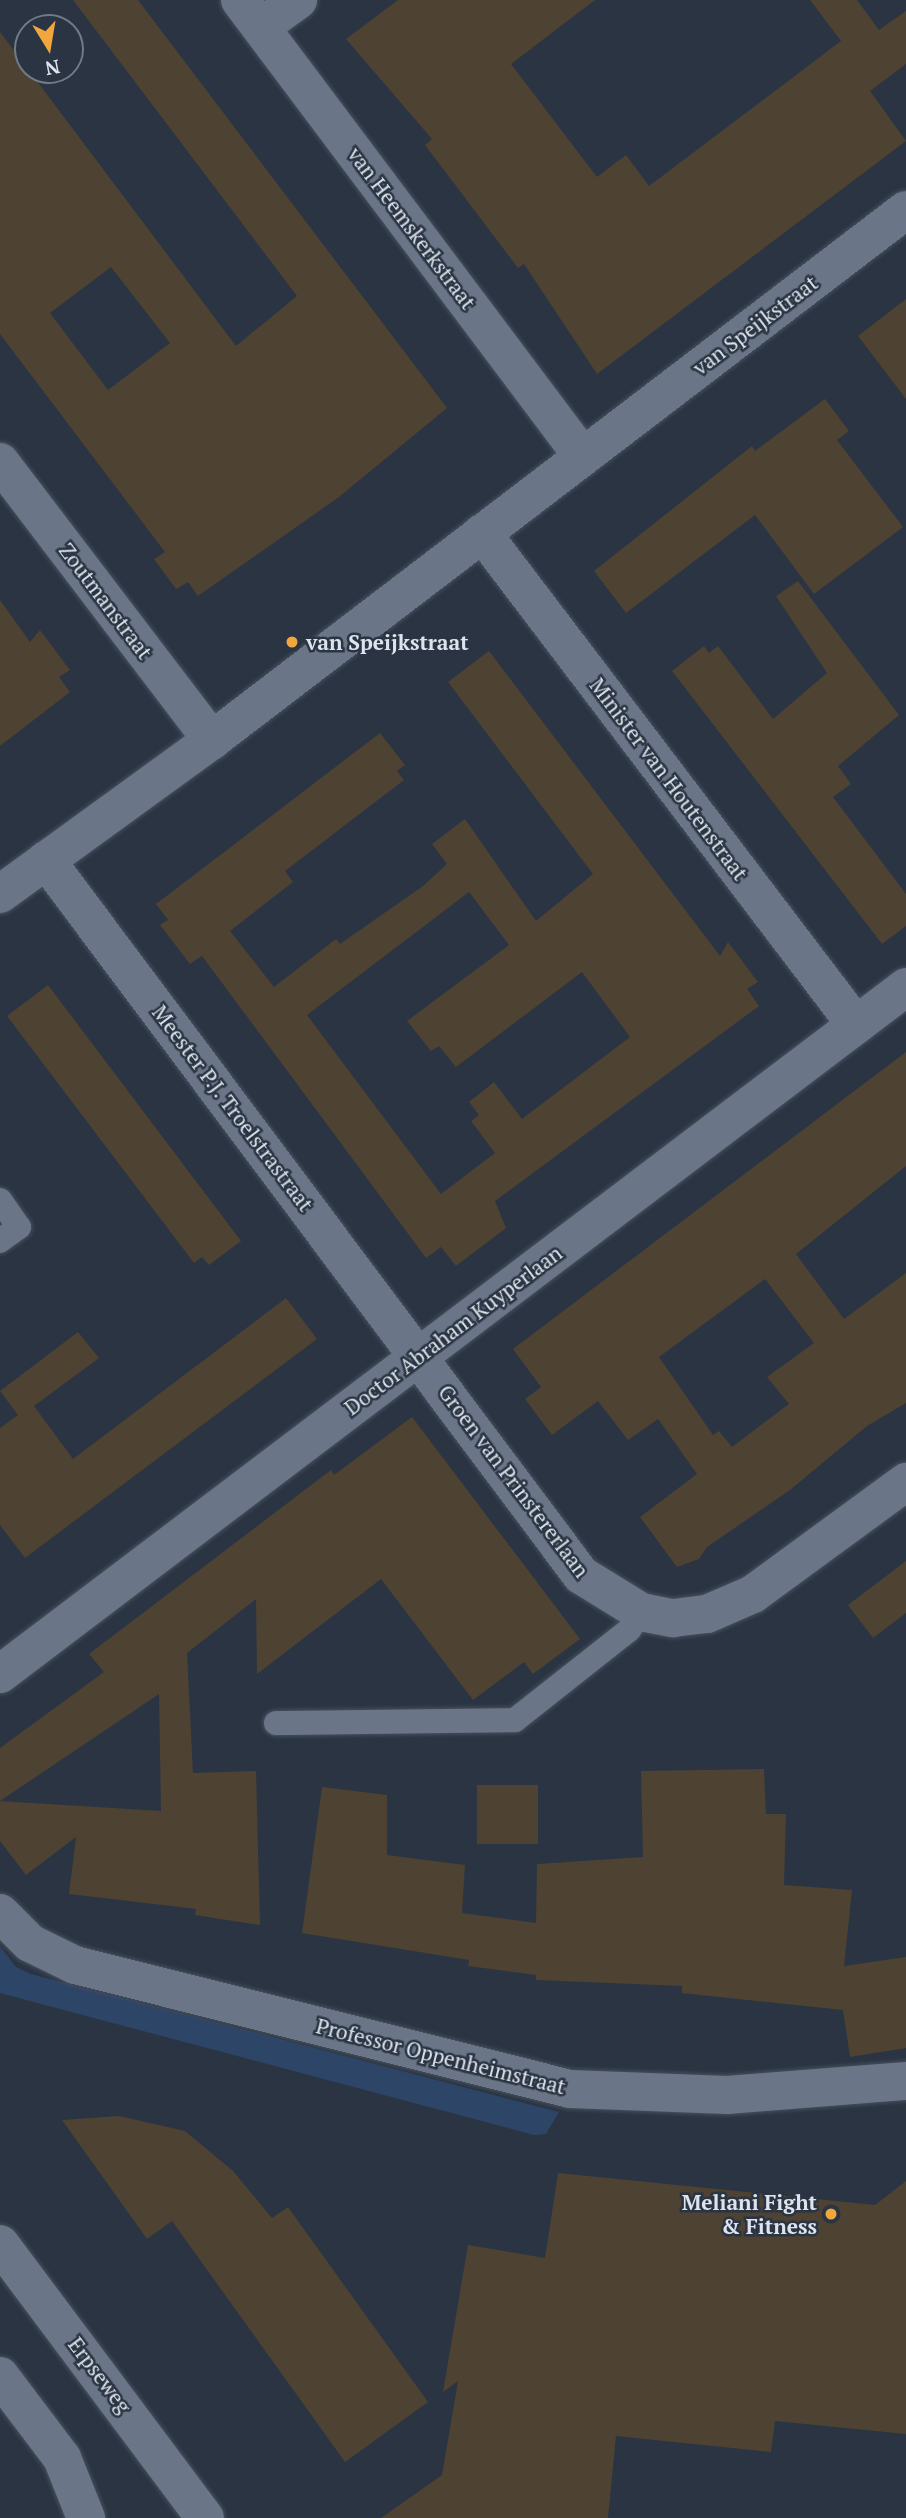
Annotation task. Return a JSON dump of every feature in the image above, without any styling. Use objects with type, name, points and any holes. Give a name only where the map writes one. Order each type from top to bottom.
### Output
[{"type":"street","points":[[251,14],[298,0]]},
{"type":"street","name":"van Heemskerkstraat","points":[[251,14],[583,457]]},
{"type":"street","name":"van Speijkstraat","points":[[0,894],[212,740],[906,210]]},
{"type":"street","name":"Zoutmanstraat","points":[[0,462],[212,740]]},
{"type":"street","name":"Minister van Houtenstraat","points":[[482,533],[856,1025]]},
{"type":"street","name":"Meester P.J. Troelstrastraat","points":[[46,860],[419,1356]]},
{"type":"street","name":"Doctor Abraham Kuyperlaan","points":[[0,1674],[906,987]]},
{"type":"street","name":"Groen van Prinstererlaan","points":[[419,1356],[581,1575],[641,1612],[673,1618],[707,1614],[753,1594],[906,1482]]},
{"type":"street","name":"Professor Oppenheimstraat","points":[[0,1913],[30,1943],[75,1965],[570,2089],[727,2095],[906,2081]]},
{"type":"street","name":"Erpseweg","points":[[0,2244],[201,2514]]},
{"type":"street","points":[[0,2376],[62,2458],[86,2518]]},
{"type":"lane","points":[[0,1200],[19,1227],[0,1241]]},
{"type":"lane","points":[[276,1723],[515,1720],[629,1630],[641,1612]]},
{"type":"shaded area","points":[[0,1946],[16,1967],[31,1974],[559,2112],[546,2134],[534,2135],[0,1993]]},
{"type":"building","points":[[73,0],[138,0],[447,408],[339,497],[198,596],[188,582],[176,589],[154,559],[165,552],[0,334],[0,32],[14,51],[14,84],[39,84],[236,346],[297,296]],"holes":[[[111,267],[170,343],[108,390],[50,313]]]},
{"type":"building","points":[[398,0],[595,0],[511,64],[597,177],[626,155],[649,186],[841,41],[810,0],[857,0],[879,30],[906,11],[906,64],[870,91],[906,141],[597,374],[524,264],[518,268],[425,145],[432,139],[346,39]]},
{"type":"building","points":[[906,299],[906,399],[858,336]]},
{"type":"building","points":[[825,399],[849,431],[837,440],[903,527],[814,594],[755,515],[626,613],[594,571],[752,446],[755,451]]},
{"type":"building","points":[[798,581],[899,715],[838,766],[851,784],[833,797],[906,894],[906,926],[882,944],[672,671],[704,646],[709,653],[718,646],[773,719],[827,673],[776,596]]},
{"type":"building","points":[[0,600],[30,642],[40,630],[70,670],[59,677],[70,692],[0,746]]},
{"type":"building","points":[[489,651],[720,956],[728,942],[758,982],[747,989],[759,1006],[495,1201],[506,1228],[456,1266],[441,1247],[426,1258],[202,956],[190,964],[160,925],[168,920],[156,904],[380,733],[405,765],[397,771],[404,780],[285,871],[293,882],[230,931],[274,987],[336,939],[340,944],[423,886],[447,864],[432,844],[465,819],[536,921],[593,874],[448,682]],"holes":[[[469,892],[509,945],[407,1021],[431,1051],[439,1046],[456,1067],[582,972],[630,1037],[522,1119],[494,1082],[469,1102],[479,1115],[471,1121],[495,1153],[441,1194],[307,1015]]]},
{"type":"building","points":[[48,985],[241,1241],[209,1265],[202,1257],[194,1263],[7,1016]]},
{"type":"building","points":[[906,1052],[906,1166],[796,1254],[844,1319],[906,1273],[906,1403],[867,1426],[790,1490],[707,1547],[699,1559],[677,1567],[640,1517],[697,1474],[658,1419],[628,1440],[598,1401],[552,1435],[525,1399],[541,1387],[513,1349]],"holes":[[[765,1279],[814,1343],[767,1377],[789,1404],[732,1447],[719,1431],[713,1435],[659,1357]]]},
{"type":"building","points":[[286,1298],[317,1339],[25,1558],[0,1525],[0,1428],[18,1415],[0,1391],[78,1332],[99,1358],[34,1406],[73,1459]]},
{"type":"building","points":[[412,1417],[580,1639],[533,1674],[524,1662],[473,1700],[381,1579],[257,1674],[256,1599],[187,1653],[193,1773],[256,1771],[260,1925],[195,1915],[196,1909],[69,1894],[76,1837],[26,1875],[0,1841],[0,1801],[0,1748],[104,1672],[89,1654],[331,1470],[334,1475]],"holes":[[[159,1694],[161,1811],[0,1801]]]},
{"type":"building","points":[[906,1561],[906,1613],[873,1638],[848,1605]]},
{"type":"building","points":[[764,1769],[766,1814],[786,1814],[784,1885],[852,1890],[844,1966],[906,1957],[906,2048],[850,2057],[843,2010],[682,1993],[682,1986],[536,1980],[536,1975],[468,1966],[469,1960],[302,1933],[322,1787],[387,1795],[387,1855],[465,1865],[462,1913],[536,1923],[537,1864],[643,1857],[641,1771]]},
{"type":"building","points":[[477,1785],[538,1785],[538,1844],[477,1844]]},
{"type":"building","points":[[119,2116],[185,2131],[233,2171],[272,2218],[288,2207],[428,2402],[345,2462],[172,2221],[147,2239],[62,2120]]},
{"type":"building","points":[[558,2173],[875,2205],[906,2181],[906,2434],[775,2421],[771,2452],[616,2436],[608,2518],[381,2518],[442,2475],[458,2381],[443,2392],[468,2245],[545,2258]]},
{"type":"place","name":"van Speijkstraat","points":[[292,642]]},
{"type":"place","name":"Meliani Fight & Fitness","points":[[831,2214]]}]
